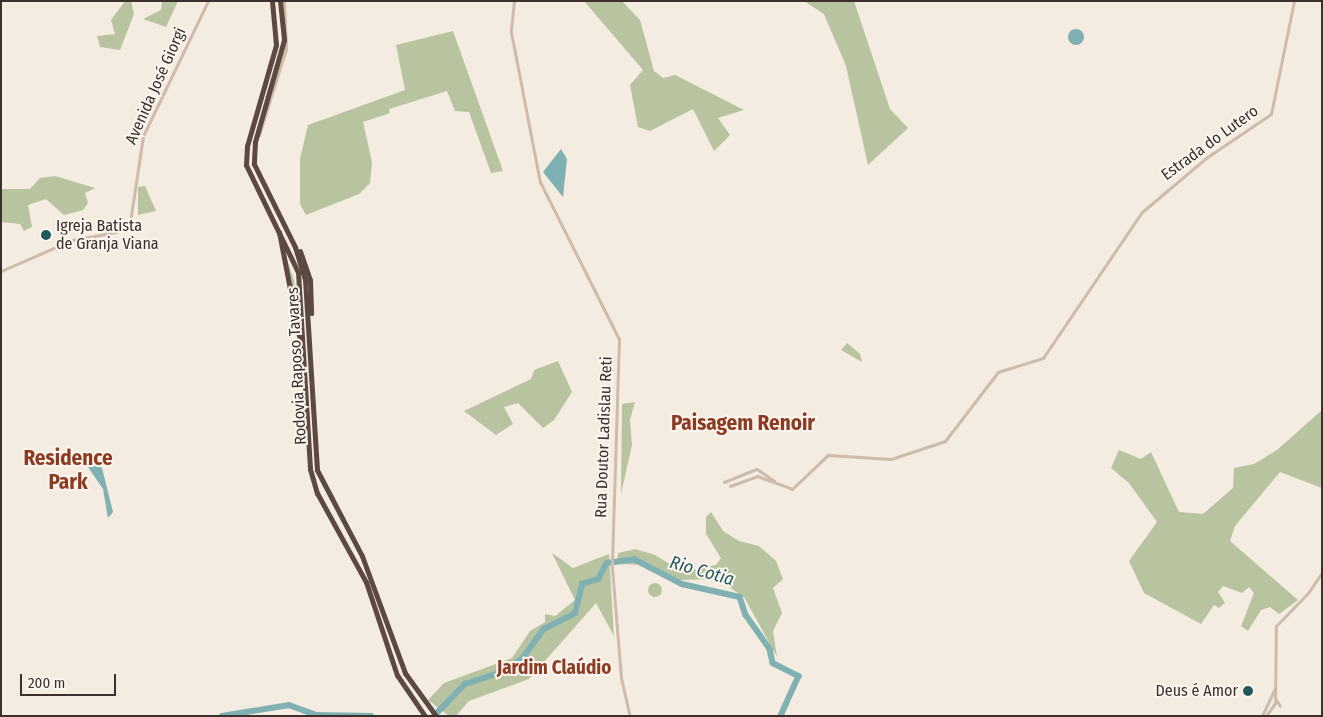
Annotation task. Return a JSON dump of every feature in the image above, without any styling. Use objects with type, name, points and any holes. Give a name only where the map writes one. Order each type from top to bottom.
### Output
[{"type":"highway","name":"Rodovia Raposo Tavares","points":[[272,1],[276,45],[246,156],[254,188],[278,229],[298,272],[306,443],[314,482],[366,582],[397,675],[425,716]]},
{"type":"highway","points":[[255,142],[284,40],[280,1]]},
{"type":"highway","name":"Rodovia Raposo Tavares","points":[[255,142],[256,174],[289,234],[310,280],[309,336],[313,445],[319,476],[362,556],[405,673],[429,709],[436,716]]},
{"type":"highway","points":[[278,229],[302,354]]},
{"type":"street","name":"Avenida José Giorgi","points":[[1,271],[77,238],[116,232],[130,222],[143,136],[208,1]]},
{"type":"street","points":[[255,142],[286,48],[284,1]]},
{"type":"street","name":"Rua Doutor Ladislau Reti","points":[[514,1],[510,32],[540,182],[619,339],[612,566],[621,678],[630,716]]},
{"type":"street","name":"Estrada do Lutero","points":[[775,481],[794,488],[809,469],[831,454],[891,460],[945,441],[998,372],[1043,358],[1142,212],[1206,158],[1271,114],[1294,1]]},
{"type":"street","points":[[724,482],[757,469],[775,481]]},
{"type":"street","points":[[730,486],[757,476],[775,481]]},
{"type":"street","points":[[1266,716],[1271,712],[1275,697],[1276,626],[1308,594],[1322,572]]},
{"type":"street","points":[[1262,716],[1274,689]]},
{"type":"street","points":[[1275,697],[1280,706]]},
{"type":"street","points":[[1269,702],[1274,703]]},
{"type":"street","points":[[1267,706],[1271,712]]},
{"type":"green space","points":[[125,1],[131,1],[134,14],[120,50],[100,47],[97,36],[115,34],[111,20]]},
{"type":"green space","points":[[162,1],[178,1],[166,27],[143,19],[161,10]]},
{"type":"green space","points":[[584,1],[622,1],[640,20],[654,71],[663,78],[675,75],[744,110],[718,118],[730,135],[714,151],[693,109],[650,131],[638,127],[630,85],[643,70]]},
{"type":"green space","points":[[804,1],[854,1],[890,109],[908,128],[868,165],[846,66],[824,14]]},
{"type":"green space","points":[[453,31],[503,171],[491,173],[469,112],[455,111],[447,91],[389,109],[390,113],[363,122],[372,162],[370,183],[359,194],[306,215],[300,204],[300,159],[308,125],[405,90],[396,45]]},
{"type":"green space","points":[[55,176],[95,188],[85,193],[88,203],[83,210],[64,215],[46,199],[28,205],[32,227],[24,231],[20,224],[1,222],[1,189],[30,189],[40,178]]},
{"type":"green space","points":[[145,186],[156,211],[138,215],[138,187]]},
{"type":"green space","points":[[285,253],[294,280],[297,317]]},
{"type":"green space","points":[[847,343],[860,354],[862,362],[841,350]]},
{"type":"green space","points":[[558,361],[572,392],[554,420],[543,428],[518,403],[504,407],[513,424],[496,435],[464,411],[531,379],[534,370]]},
{"type":"green space","points":[[635,402],[630,420],[632,445],[621,494],[622,404]]},
{"type":"green space","points":[[1322,410],[1322,488],[1280,472],[1235,526],[1230,541],[1298,600],[1279,614],[1270,607],[1261,610],[1248,631],[1241,626],[1254,593],[1249,587],[1242,593],[1223,586],[1218,592],[1225,603],[1219,608],[1214,605],[1201,624],[1144,593],[1129,561],[1157,522],[1129,483],[1111,468],[1119,450],[1141,459],[1151,452],[1179,512],[1203,514],[1233,488],[1234,468],[1254,464],[1277,450]]},
{"type":"green space","points":[[711,512],[723,531],[739,541],[759,546],[776,561],[783,579],[773,588],[782,613],[773,631],[777,657],[744,597],[717,579],[680,580],[648,565],[617,564],[618,553],[635,549],[655,555],[683,572],[716,565],[721,558],[706,534],[706,517]]},
{"type":"green space","points":[[552,553],[573,568],[609,554],[614,636],[596,603],[529,679],[469,701],[456,716],[449,716],[428,700],[444,683],[512,658],[530,631],[545,622],[545,614],[555,616],[575,600]]},
{"type":"green space","points":[[652,583],[658,583],[662,590],[658,597],[652,597],[648,593],[648,587]]},
{"type":"water","points":[[1073,29],[1079,29],[1084,34],[1082,43],[1073,45],[1068,40],[1068,34]]},
{"type":"water","points":[[561,149],[567,159],[563,197],[543,172]]},
{"type":"water","points":[[89,461],[102,468],[113,512],[108,518],[103,489],[88,467]]},
{"type":"waterway","name":"Rio Cotia","points":[[434,716],[465,684],[501,672],[522,659],[544,629],[575,613],[582,584],[598,579],[607,563],[634,559],[682,584],[740,597],[746,615],[770,649],[773,663],[799,676],[781,716]]},
{"type":"waterway","name":"Rio Cotia","points":[[222,716],[289,705],[316,715],[371,716]]},
{"type":"place","name":"Igreja Batista de Granja Viana","points":[[46,235]]},
{"type":"place","name":"Deus é Amor","points":[[1248,691]]},
{"type":"district","name":"Paisagem Renoir","points":[[743,423]]},
{"type":"district","name":"Residence Park","points":[[68,470]]},
{"type":"district","name":"Jardim Claúdio","points":[[554,668]]}]
